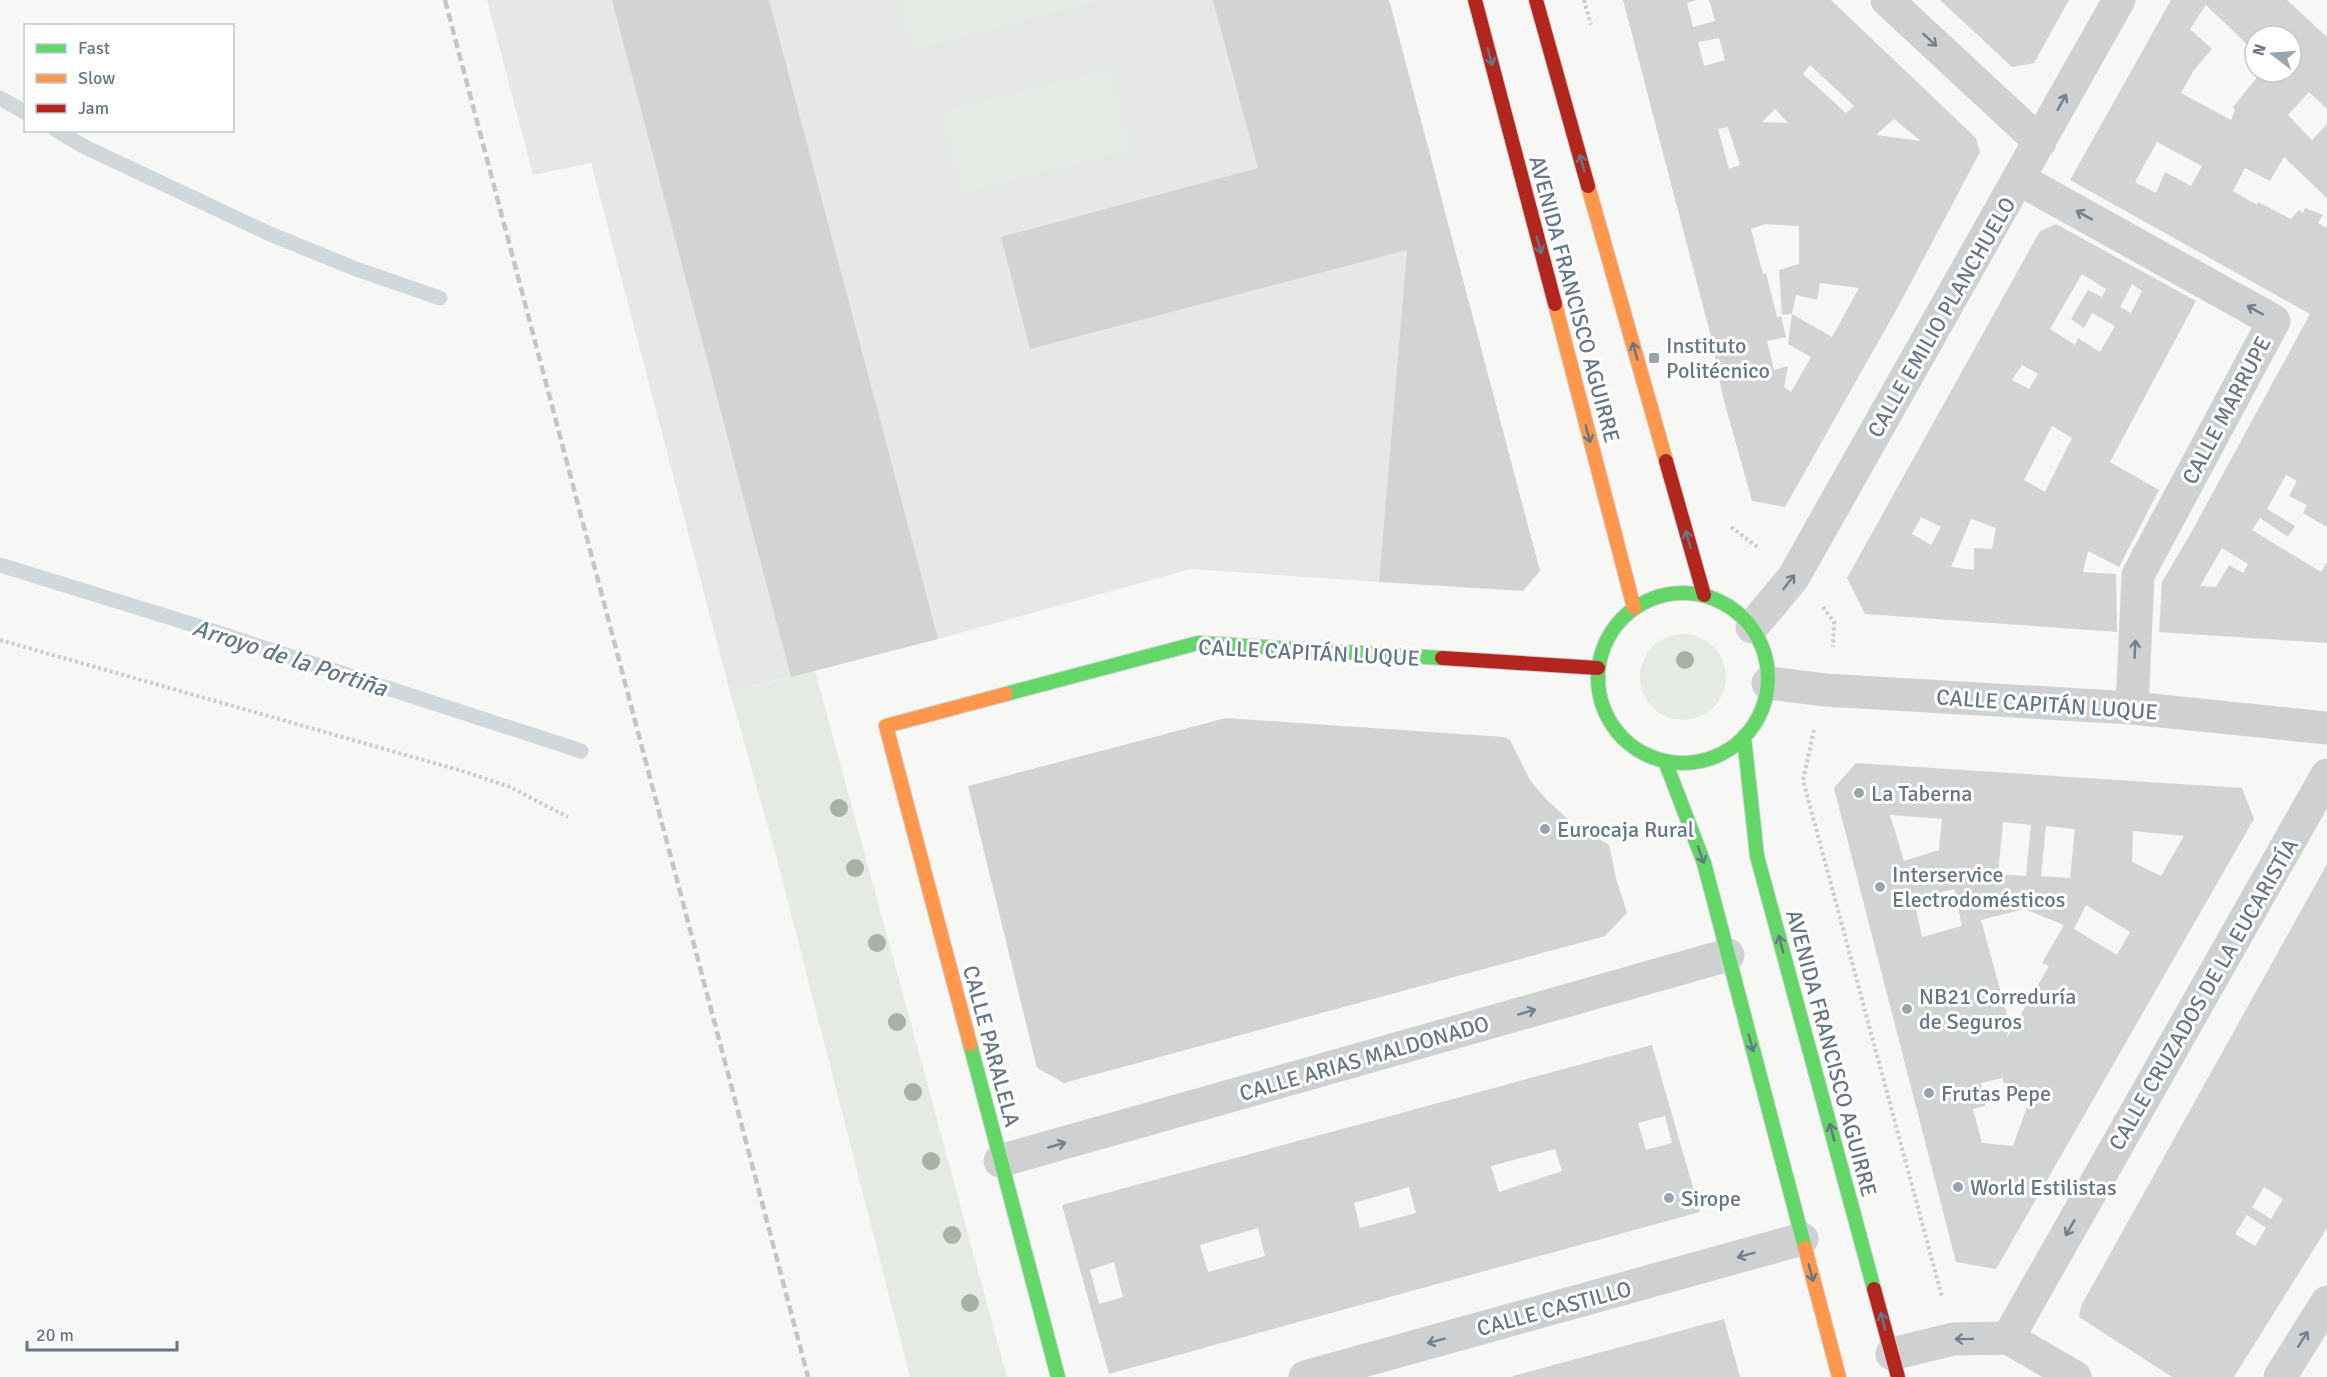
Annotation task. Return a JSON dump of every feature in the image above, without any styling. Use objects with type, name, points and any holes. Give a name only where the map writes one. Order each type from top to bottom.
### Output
[{"type":"main road","name":"AVENIDA FRANCISCO AGUIRRE","points":[[1475,0],[1634,608]]},
{"type":"main road","name":"AVENIDA FRANCISCO AGUIRRE","points":[[1536,0],[1704,595]]},
{"type":"main road","points":[[1684,592],[1704,595],[1720,600],[1734,609],[1752,627],[1765,653],[1768,683],[1766,698],[1758,719],[1744,737],[1728,750],[1708,759],[1687,763],[1665,761],[1646,755],[1635,748],[1612,725],[1601,701],[1598,668],[1604,647],[1614,628],[1634,608],[1650,599],[1670,593],[1684,592]]},
{"type":"main road","name":"CALLE CAPITÁN LUQUE","points":[[886,726],[1198,643],[1598,668]]},
{"type":"main road","name":"CALLE PARALELA","points":[[886,726],[1058,1377]]},
{"type":"main road","name":"AVENIDA FRANCISCO AGUIRRE","points":[[1744,737],[1757,856],[1895,1365]]},
{"type":"main road","points":[[1665,761],[1704,863],[1839,1377]]},
{"type":"street","points":[[1887,0],[2040,142]]},
{"type":"street","name":"CALLE EMILIO PLANCHUELO","points":[[1752,627],[1793,578],[2119,0]]},
{"type":"street","name":"CALLE MARRUPE","points":[[2019,179],[2274,321],[2138,575],[2132,708]]},
{"type":"street","name":"CALLE CAPITÁN LUQUE","points":[[1768,683],[1825,690],[2132,708],[2327,728]]},
{"type":"street","name":"CALLE CRUZADOS DE LA EUCARISTÍA","points":[[2008,1338],[2327,775]]},
{"type":"street","name":"CALLE ARIAS MALDONADO","points":[[1000,1161],[1728,955]]},
{"type":"street","name":"CALLE CASTILLO","points":[[1305,1377],[1802,1239]]},
{"type":"street","points":[[2280,1377],[2327,1302]]},
{"type":"street","points":[[1895,1365],[1953,1339],[2008,1338],[2075,1377]]},
{"type":"path","points":[[0,640],[466,772],[510,787],[568,817]]},
{"type":"shaded area","points":[[487,0],[1389,0],[1436,176],[1413,183],[1379,582],[1191,569],[938,639],[730,692],[591,163],[533,175]]},
{"type":"shaded area","points":[[898,0],[1102,0],[1102,1],[911,50]]},
{"type":"shaded area","points":[[1111,69],[1131,150],[960,193],[939,112]]},
{"type":"shaded area","points":[[1675,634],[1691,634],[1714,646],[1723,660],[1726,677],[1723,694],[1714,708],[1691,720],[1675,720],[1659,713],[1647,701],[1640,685],[1640,669],[1647,653],[1659,641]]},
{"type":"shaded area","points":[[815,671],[1007,1377],[910,1377],[777,859],[730,692]]},
{"type":"building","points":[[612,0],[769,0],[938,639],[791,677]]},
{"type":"building","points":[[1213,0],[1389,0],[1540,571],[1523,591],[1379,582],[1407,250],[1030,349],[1001,237],[1258,168]]},
{"type":"building","points":[[1623,0],[1696,0],[1687,3],[1693,27],[1715,21],[1709,0],[1831,0],[1976,138],[1980,152],[1899,305],[1785,507],[1752,501],[1723,397],[1710,333]],"holes":[[[1719,38],[1725,60],[1704,66],[1698,42]],[[1810,65],[1854,106],[1846,113],[1803,74]],[[1775,109],[1788,123],[1762,122]],[[1894,119],[1921,141],[1876,135]],[[1728,127],[1740,165],[1729,169],[1718,129]],[[1765,224],[1799,226],[1799,264],[1779,270],[1782,315],[1792,314],[1788,344],[1811,357],[1791,392],[1784,387],[1788,366],[1774,370],[1767,341],[1786,337],[1781,316],[1777,317],[1766,273],[1763,274],[1751,229]],[[1820,283],[1859,288],[1832,337],[1792,314],[1796,295],[1817,300]]]},
{"type":"building","points":[[1940,0],[2069,0],[2034,63],[2012,67]]},
{"type":"building","points":[[2171,0],[2287,0],[2327,37],[2327,109],[2309,92],[2288,115],[2312,140],[2327,124],[2327,198],[2284,157],[2270,181],[2245,168],[2233,191],[2257,205],[2258,202],[2291,219],[2299,210],[2303,213],[2305,208],[2323,215],[2318,223],[2327,228],[2327,527],[2303,513],[2307,505],[2289,496],[2297,481],[2286,475],[2267,509],[2295,526],[2288,537],[2260,518],[2252,530],[2321,572],[2327,562],[2327,643],[2159,632],[2162,582],[2310,314],[2070,180]],"holes":[[[2157,142],[2202,166],[2191,186],[2165,172],[2156,193],[2135,182]],[[2222,548],[2248,564],[2243,573],[2229,565],[2216,587],[2200,586]]]},
{"type":"building","points":[[2056,224],[2196,301],[2110,462],[2159,490],[2119,567],[2088,551],[2083,572],[2116,574],[2117,632],[1865,614],[1847,578],[2040,231]],"holes":[[[2082,274],[2106,289],[2102,297],[2088,290],[2071,319],[2084,328],[2092,313],[2115,326],[2100,352],[2078,338],[2075,345],[2050,329]],[[2132,284],[2142,291],[2131,313],[2120,307]],[[2022,365],[2038,374],[2029,389],[2012,380]],[[2052,426],[2072,438],[2045,492],[2024,480]],[[1921,517],[1941,527],[1931,545],[1912,534]],[[1971,519],[1996,528],[1992,549],[1974,548],[1974,570],[1951,567]]]},
{"type":"building","points":[[1226,718],[1504,737],[1510,740],[1530,780],[1546,799],[1572,823],[1609,845],[1627,913],[1605,936],[1064,1083],[1037,1068],[968,786]]},
{"type":"building","points":[[1856,763],[2242,788],[2254,819],[1996,1269],[1956,1262],[1834,788]],"holes":[[[1890,815],[1942,819],[1939,850],[1904,861]],[[2003,822],[2031,825],[2026,876],[1998,874]],[[2046,826],[2075,829],[2070,878],[2041,876]],[[2133,831],[2184,836],[2161,876],[2132,862]],[[1954,889],[1962,926],[1922,937],[1914,899]],[[2086,905],[2130,932],[2117,955],[2074,929]],[[2024,909],[2064,925],[2042,963],[2049,966],[2007,1038],[2009,1022],[1981,920]],[[2003,1078],[2003,1082],[2031,1096],[2013,1146],[1982,1143],[1973,1109],[1985,1106],[1981,1083]]]},
{"type":"building","points":[[2327,864],[2327,1228],[2234,1377],[2172,1377],[2079,1317],[2081,1306]],"holes":[[[2264,1187],[2283,1199],[2271,1219],[2252,1207]],[[2247,1215],[2266,1228],[2255,1246],[2235,1234]]]},
{"type":"building","points":[[1652,1045],[1700,1212],[1109,1374],[1062,1205]],"holes":[[[1665,1116],[1672,1143],[1646,1150],[1638,1123]],[[1555,1149],[1562,1171],[1499,1192],[1491,1166]],[[1409,1187],[1416,1213],[1360,1228],[1354,1203]],[[1258,1228],[1265,1256],[1208,1272],[1200,1245]],[[1114,1262],[1123,1297],[1099,1304],[1090,1270]]]},
{"type":"building","points":[[1724,1319],[1740,1377],[1513,1377],[1513,1376]]},
{"type":"waterway","points":[[0,98],[24,112]]},
{"type":"waterway","points":[[59,132],[85,147],[270,234],[356,269],[440,298]]},
{"type":"waterway","name":"Arroyo de la Portiña","points":[[0,565],[191,624],[581,751]]},
{"type":"railway","points":[[445,0],[808,1377]]},
{"type":"traffic: fast","points":[[1683,593],[1716,599],[1743,618],[1762,645],[1768,678],[1762,711],[1743,738],[1716,757],[1683,763],[1650,757],[1623,738],[1604,711],[1598,678],[1604,645],[1623,618],[1650,599],[1683,593]]},
{"type":"traffic: fast","points":[[1006,694],[1198,643],[1442,658]]},
{"type":"traffic: fast","points":[[1744,737],[1757,856],[1874,1289]]},
{"type":"traffic: fast","points":[[1665,761],[1704,863],[1805,1248]]},
{"type":"traffic: fast","points":[[970,1044],[1058,1377]]},
{"type":"traffic: slow","points":[[1588,186],[1666,461]]},
{"type":"traffic: slow","points":[[1555,304],[1634,608]]},
{"type":"traffic: slow","points":[[970,1044],[886,726],[1006,694]]},
{"type":"traffic: slow","points":[[1805,1248],[1839,1377]]},
{"type":"traffic: jam","points":[[1475,0],[1555,304]]},
{"type":"traffic: jam","points":[[1536,0],[1588,186]]},
{"type":"traffic: jam","points":[[1666,461],[1704,595]]},
{"type":"traffic: jam","points":[[1442,658],[1598,668]]},
{"type":"traffic: jam","points":[[1874,1289],[1898,1377]]},
{"type":"place","name":"Instituto Politécnico","points":[[1654,358]]},
{"type":"place","name":"La Taberna","points":[[1859,793]]},
{"type":"place","name":"Eurocaja Rural","points":[[1545,829]]},
{"type":"place","name":"Interservice Electrodomésticos","points":[[1880,887]]},
{"type":"place","name":"NB21 Correduría de Seguros","points":[[1907,1009]]},
{"type":"place","name":"Frutas Pepe","points":[[1929,1093]]},
{"type":"place","name":"World Estilistas","points":[[1958,1187]]},
{"type":"place","name":"Sirope","points":[[1669,1198]]}]
